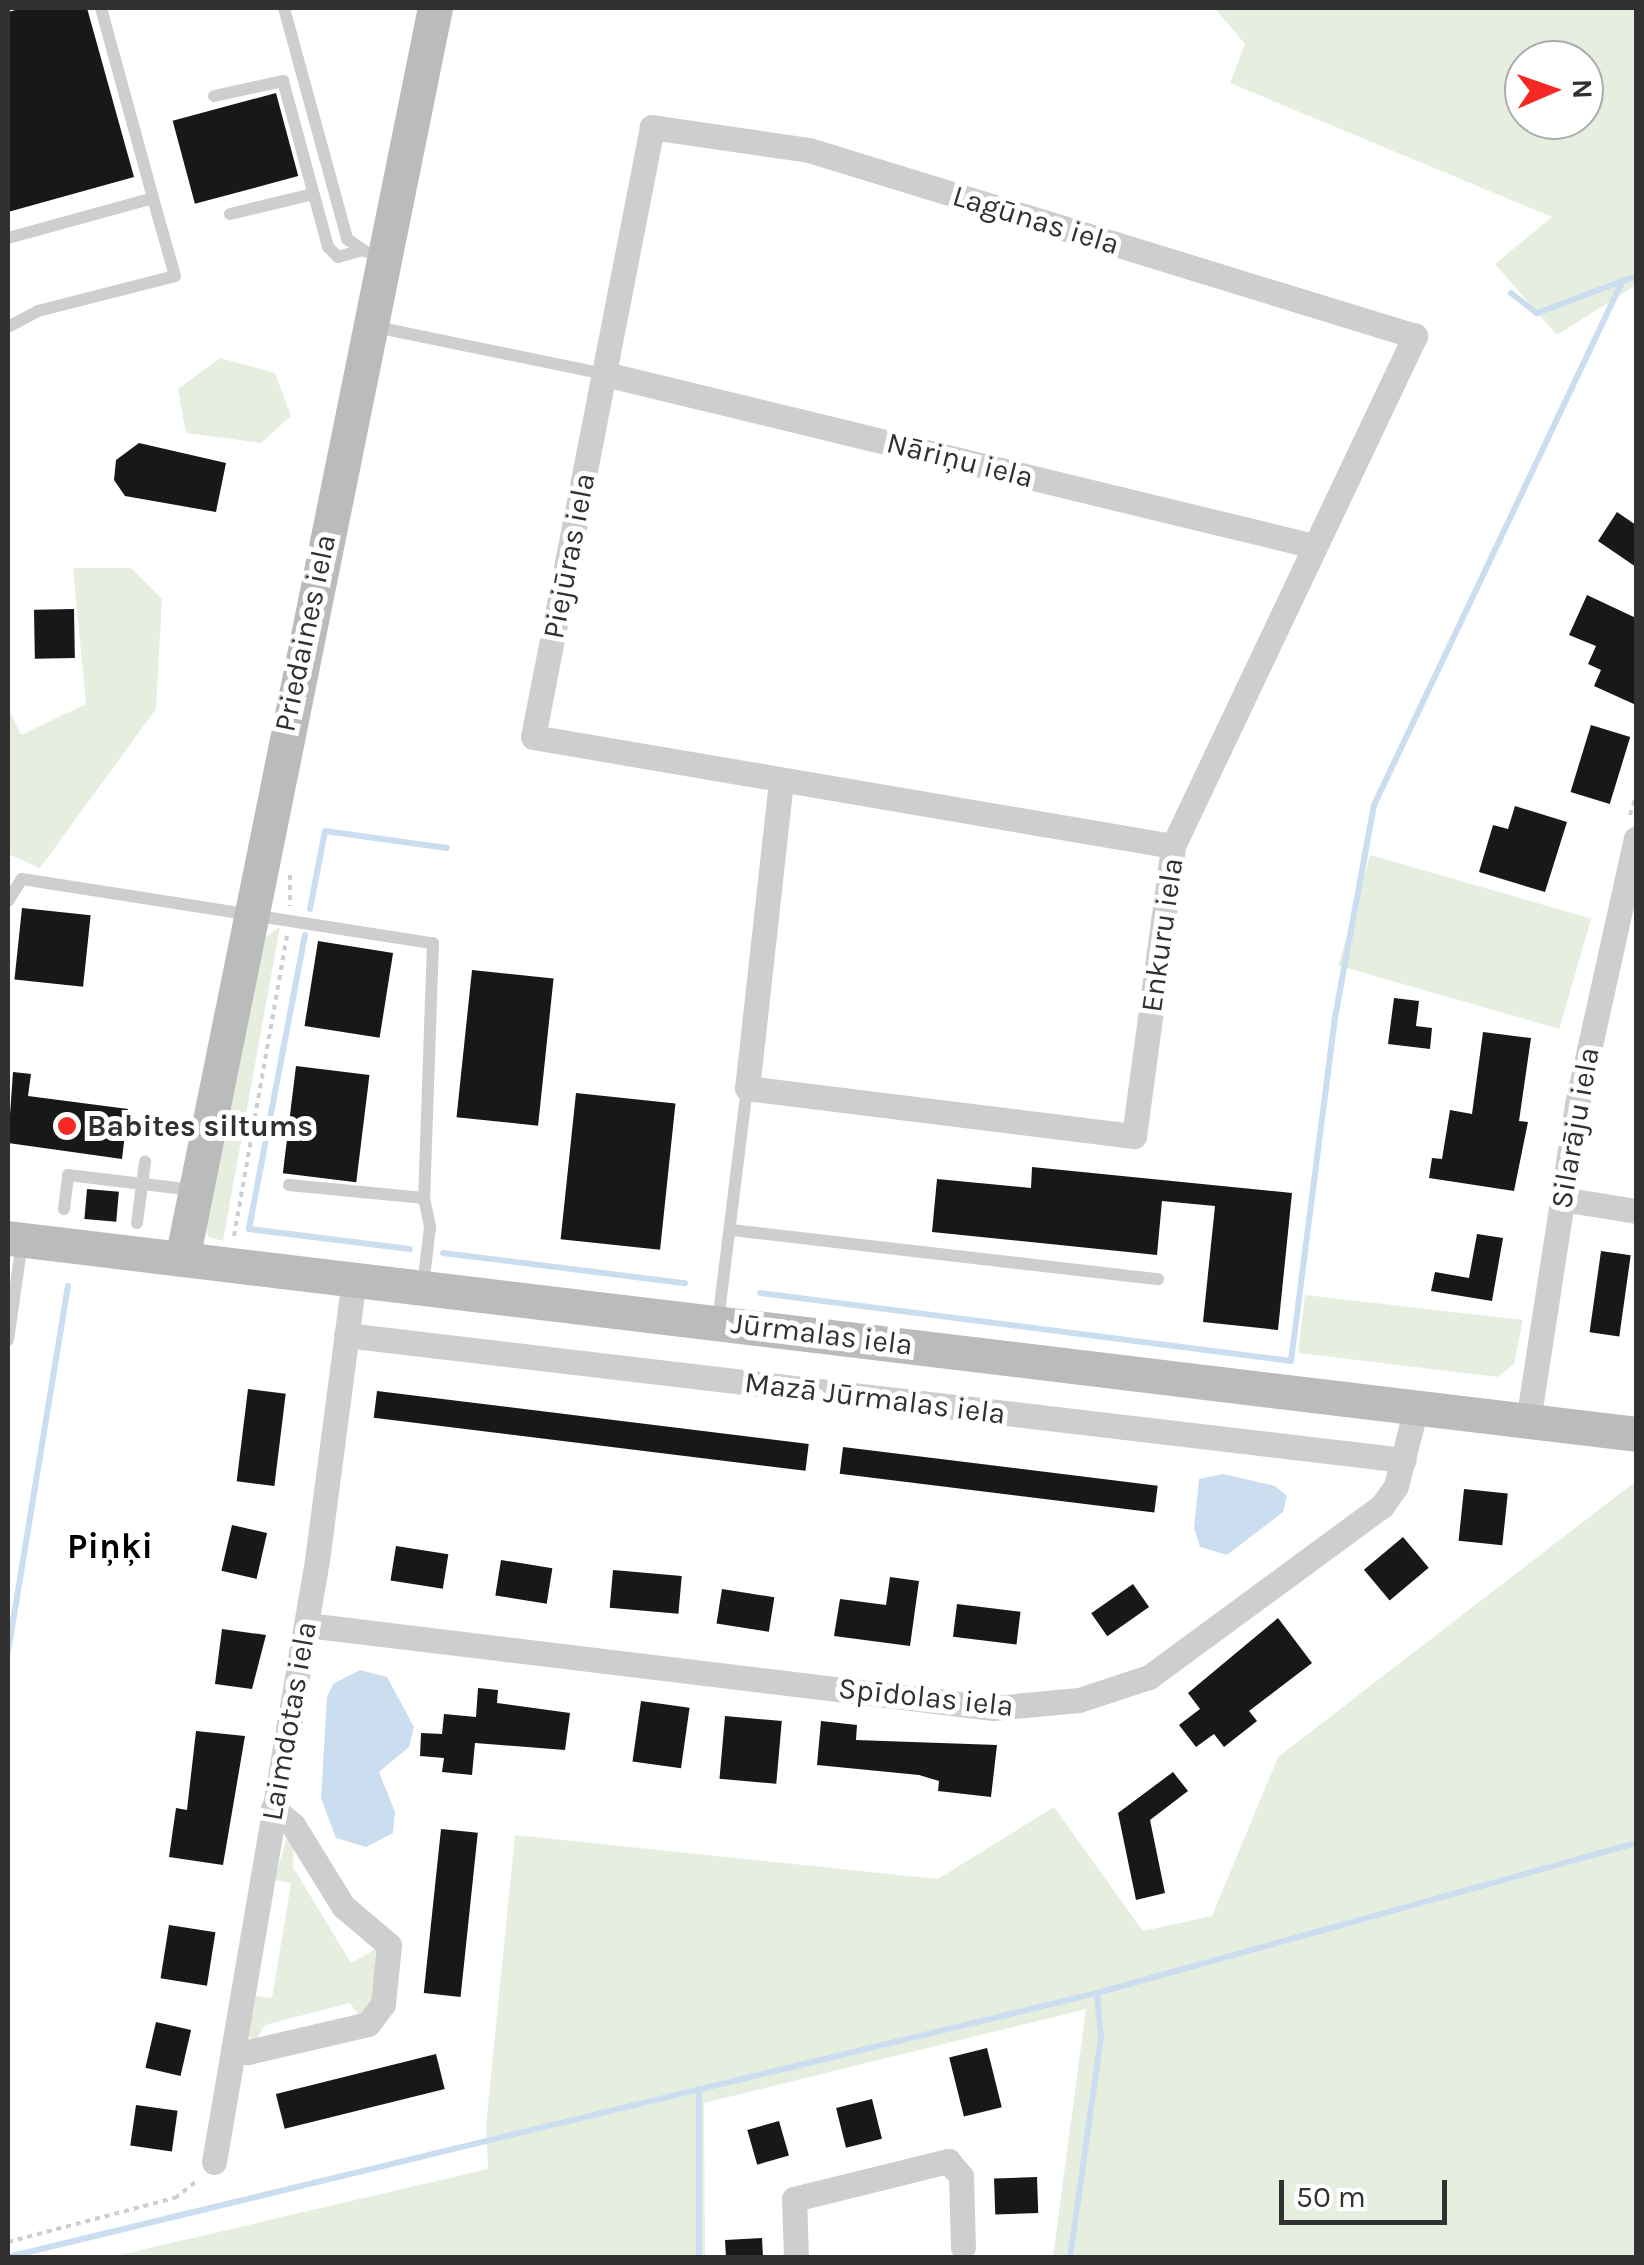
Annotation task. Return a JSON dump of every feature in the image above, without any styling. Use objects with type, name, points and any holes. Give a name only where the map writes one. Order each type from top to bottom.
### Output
[{"type":"main road","name":"Priedaines iela","points":[[182,1260],[248,910],[368,326],[372,255],[435,8]]},
{"type":"main road","name":"Jūrmalas iela","points":[[15,1239],[718,1320],[1636,1434]]},
{"type":"street","name":"Lagūnas iela","points":[[652,127],[809,150],[1415,336]]},
{"type":"street","name":"Piejūras iela","points":[[652,127],[533,738],[1173,846]]},
{"type":"street","name":"Enkuru iela","points":[[747,1088],[1134,1136],[1173,846],[1415,336]]},
{"type":"street","name":"Nāriņu iela","points":[[605,374],[1314,546]]},
{"type":"street","points":[[747,1088],[781,781]]},
{"type":"street","name":"Silarāju iela","points":[[1528,1421],[1596,1003],[1636,839]]},
{"type":"street","points":[[1562,1199],[1636,1211]]},
{"type":"street","name":"Laimdotas iela","points":[[214,2162],[306,1624],[354,1279]]},
{"type":"street","name":"Mazā Jūrmalas iela","points":[[346,1335],[1404,1460]]},
{"type":"street","name":"Spīdolas iela","points":[[306,1624],[993,1708],[1110,1694],[1149,1676],[1382,1506],[1404,1460],[1416,1408]]},
{"type":"street","points":[[233,2050],[248,2052],[368,2024],[383,2004],[390,1945],[343,1906],[292,1825],[273,1808]]},
{"type":"street","points":[[796,2258],[794,2200],[948,2161],[960,2176],[963,2247]]},
{"type":"lane","points":[[8,327],[38,311],[174,276],[101,8]]},
{"type":"lane","points":[[284,8],[347,239],[372,255]]},
{"type":"lane","points":[[214,96],[283,81],[328,247],[338,257],[372,255]]},
{"type":"lane","points":[[230,214],[313,194]]},
{"type":"lane","points":[[8,238],[153,198]]},
{"type":"lane","points":[[368,326],[605,374]]},
{"type":"lane","points":[[8,872],[22,879],[248,910],[433,943],[424,1198],[430,1228],[423,1287]]},
{"type":"lane","points":[[8,901],[22,879]]},
{"type":"lane","points":[[718,1320],[747,1088]]},
{"type":"lane","points":[[137,1223],[145,1162]]},
{"type":"lane","points":[[64,1209],[68,1175],[193,1190]]},
{"type":"lane","points":[[288,1186],[424,1198]]},
{"type":"lane","points":[[732,1230],[1158,1279]]},
{"type":"lane","points":[[8,1340],[15,1239]]},
{"type":"path","points":[[8,2242],[176,2198],[214,2162]]},
{"type":"green space","points":[[1214,8],[1636,8],[1636,285],[1557,335],[1495,264],[1552,217],[1230,83],[1245,44]]},
{"type":"green space","points":[[220,358],[275,373],[291,416],[261,443],[186,433],[178,389]]},
{"type":"green space","points":[[73,568],[131,568],[162,599],[156,709],[40,868],[8,854],[8,707],[21,735],[86,704]]},
{"type":"green space","points":[[1370,855],[1591,918],[1559,1029],[1338,966]]},
{"type":"green space","points":[[280,927],[223,1241],[209,1237],[203,1225],[255,945]]},
{"type":"green space","points":[[1305,1295],[1523,1320],[1514,1364],[1498,1377],[1298,1353]]},
{"type":"green space","points":[[1636,1481],[1636,2257],[1053,2257],[1086,2009],[704,2103],[705,2257],[111,2257],[488,2169],[486,2126],[515,1835],[938,1879],[1054,1807],[1143,1931],[1212,1916],[1278,1757]]},
{"type":"green space","points":[[287,1837],[294,1846],[293,1867],[351,1963],[376,1949],[374,2006],[361,2018],[350,2003],[265,2025],[255,2042],[248,2036],[255,1996],[272,1998],[291,1883],[274,1880]]},
{"type":"water","points":[[1223,1474],[1275,1486],[1287,1496],[1283,1512],[1227,1555],[1200,1547],[1194,1528],[1199,1479]]},
{"type":"water","points":[[360,1670],[387,1677],[414,1727],[409,1747],[379,1772],[395,1812],[393,1833],[366,1847],[336,1838],[321,1798],[327,1697],[333,1684]]},
{"type":"building","points":[[23,8],[87,8],[134,177],[8,212],[8,12]]},
{"type":"building","points":[[276,93],[298,176],[195,204],[173,121]]},
{"type":"building","points":[[139,443],[226,463],[216,512],[125,496],[114,480],[116,460]]},
{"type":"building","points":[[1617,512],[1636,525],[1636,567],[1598,541]]},
{"type":"building","points":[[1587,595],[1636,618],[1636,705],[1594,686],[1601,670],[1588,664],[1596,646],[1569,635]]},
{"type":"building","points":[[74,609],[75,658],[35,659],[34,610]]},
{"type":"building","points":[[1591,725],[1630,737],[1610,804],[1571,792]]},
{"type":"building","points":[[1515,806],[1567,822],[1545,892],[1479,872],[1493,825],[1508,829]]},
{"type":"building","points":[[22,908],[91,915],[83,987],[14,980]]},
{"type":"building","points":[[318,941],[393,953],[380,1038],[305,1026]]},
{"type":"building","points":[[472,970],[554,979],[538,1126],[457,1117]]},
{"type":"building","points":[[1394,998],[1419,1001],[1416,1026],[1432,1028],[1430,1049],[1388,1044]]},
{"type":"building","points":[[1483,1032],[1531,1038],[1519,1121],[1528,1122],[1514,1191],[1429,1178],[1432,1158],[1442,1159],[1450,1110],[1472,1114]]},
{"type":"building","points":[[296,1066],[369,1075],[356,1182],[283,1173]]},
{"type":"building","name":"Babites siltums","points":[[13,1072],[31,1074],[28,1096],[128,1109],[122,1159],[8,1143]]},
{"type":"building","points":[[576,1093],[675,1103],[660,1250],[561,1239]]},
{"type":"building","points":[[1032,1167],[1292,1193],[1278,1330],[1203,1322],[1215,1206],[1162,1201],[1157,1255],[932,1232],[937,1179],[1031,1188]]},
{"type":"building","points":[[87,1189],[119,1192],[116,1222],[84,1219]]},
{"type":"building","points":[[1477,1234],[1503,1238],[1492,1301],[1431,1291],[1435,1272],[1469,1278]]},
{"type":"building","points":[[1601,1251],[1631,1255],[1619,1336],[1590,1332]]},
{"type":"building","points":[[248,1389],[286,1394],[274,1486],[237,1481]]},
{"type":"building","points":[[377,1391],[809,1444],[805,1471],[374,1418]]},
{"type":"building","points":[[843,1447],[1158,1486],[1154,1512],[840,1474]]},
{"type":"building","points":[[1464,1489],[1508,1494],[1502,1545],[1459,1541]]},
{"type":"building","points":[[232,1525],[267,1533],[257,1579],[221,1571]]},
{"type":"building","points":[[1403,1537],[1429,1568],[1390,1600],[1364,1570]]},
{"type":"building","points":[[396,1546],[448,1554],[443,1589],[391,1581]]},
{"type":"building","points":[[501,1560],[552,1568],[547,1604],[495,1596]]},
{"type":"building","points":[[613,1570],[682,1576],[678,1614],[610,1608]]},
{"type":"building","points":[[890,1577],[919,1581],[910,1646],[834,1636],[840,1599],[886,1605]]},
{"type":"building","points":[[1133,1584],[1149,1607],[1107,1636],[1091,1613]]},
{"type":"building","points":[[722,1589],[774,1597],[769,1632],[717,1624]]},
{"type":"building","points":[[957,1604],[1021,1612],[1017,1645],[953,1637]]},
{"type":"building","points":[[1278,1618],[1312,1663],[1249,1711],[1257,1721],[1224,1747],[1214,1734],[1196,1747],[1179,1725],[1200,1709],[1188,1693]]},
{"type":"building","points":[[222,1629],[266,1635],[252,1689],[215,1684]]},
{"type":"building","points":[[478,1688],[498,1690],[497,1703],[570,1713],[565,1750],[475,1743],[472,1775],[442,1772],[444,1758],[420,1756],[421,1733],[442,1734],[444,1714],[476,1717]]},
{"type":"building","points":[[641,1701],[690,1708],[681,1768],[633,1761]]},
{"type":"building","points":[[725,1716],[782,1721],[776,1784],[720,1779]]},
{"type":"building","points":[[821,1721],[857,1725],[856,1740],[997,1745],[991,1797],[938,1791],[939,1781],[919,1775],[817,1765]]},
{"type":"building","points":[[196,1731],[245,1736],[223,1865],[169,1857],[176,1808],[187,1810]]},
{"type":"building","points":[[1173,1772],[1188,1791],[1150,1820],[1165,1893],[1136,1900],[1118,1813]]},
{"type":"building","points":[[441,1829],[478,1833],[461,1997],[424,1993]]},
{"type":"building","points":[[169,1925],[215,1932],[207,1986],[161,1978]]},
{"type":"building","points":[[156,2022],[191,2030],[181,2076],[145,2068]]},
{"type":"building","points":[[987,2048],[1002,2107],[964,2117],[949,2057]]},
{"type":"building","points":[[436,2054],[445,2089],[285,2129],[276,2094]]},
{"type":"building","points":[[872,2099],[882,2139],[846,2148],[836,2108]]},
{"type":"building","points":[[136,2105],[178,2111],[172,2151],[130,2146]]},
{"type":"building","points":[[779,2121],[789,2156],[757,2165],[747,2130]]},
{"type":"building","points":[[1037,2177],[1038,2213],[995,2214],[994,2179]]},
{"type":"building","points":[[762,2238],[763,2258],[726,2258],[725,2240]]},
{"type":"waterway","points":[[1511,293],[1537,313],[1636,276]]},
{"type":"waterway","points":[[760,1293],[1291,1361],[1334,1023],[1374,805],[1623,280]]},
{"type":"waterway","points":[[310,909],[325,831],[447,848]]},
{"type":"waterway","points":[[305,935],[249,1229],[410,1249]]},
{"type":"waterway","points":[[443,1253],[685,1283]]},
{"type":"waterway","points":[[8,1652],[68,1286]]},
{"type":"waterway","points":[[8,2257],[1097,1993],[1636,1843]]},
{"type":"waterway","points":[[1070,2258],[1101,2038],[1097,1993]]},
{"type":"waterway","points":[[699,2089],[699,2258]]},
{"type":"place","name":"Babites siltums","points":[[67,1126]]},
{"type":"district","name":"Piņķi","points":[[110,1547]]}]
